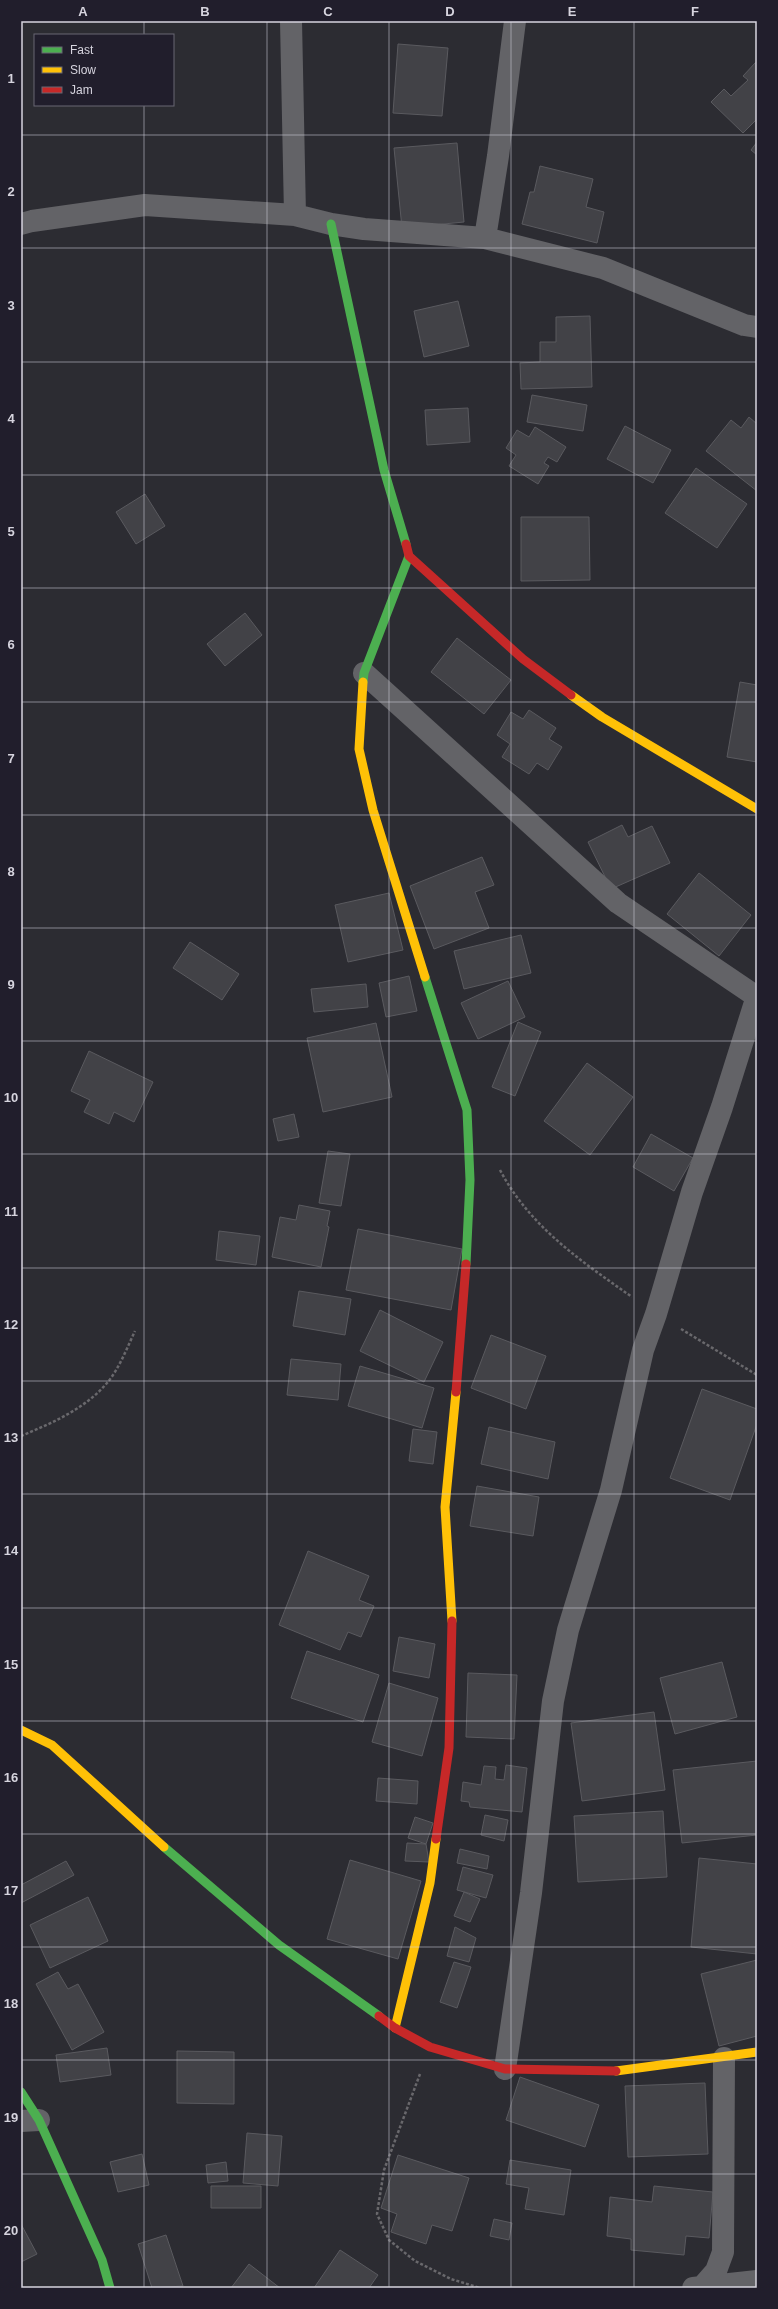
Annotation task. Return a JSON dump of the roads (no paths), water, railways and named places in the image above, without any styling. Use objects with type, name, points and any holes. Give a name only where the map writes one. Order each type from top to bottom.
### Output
[{"type":"street","points":[[291,21],[294,215]]},
{"type":"street","points":[[485,238],[498,156],[515,21]]},
{"type":"street","points":[[25,218],[145,205],[294,215],[331,224],[364,229],[485,238],[603,268],[744,325],[757,327]]},
{"type":"street","points":[[331,224],[384,470],[409,556],[523,659],[602,717],[757,809]]},
{"type":"street","points":[[395,2028],[430,1883],[449,1748],[452,1624],[445,1507],[463,1314],[470,1180],[467,1110],[373,810],[359,749],[364,673],[409,556]]},
{"type":"street","points":[[364,673],[618,903],[757,997],[722,1107],[692,1192],[656,1314],[643,1350],[611,1490],[568,1630],[553,1701],[531,1893],[505,2070]]},
{"type":"street","points":[[21,1730],[52,1745],[161,1844],[279,1945],[395,2028],[430,2047],[505,2070],[606,2072],[724,2058],[757,2052]]},
{"type":"street","points":[[698,2288],[716,2271],[723,2252],[724,2058]]},
{"type":"street","points":[[21,2092],[30,2121],[102,2260],[110,2288]]},
{"type":"street","points":[[698,2288],[757,2281]]}]
